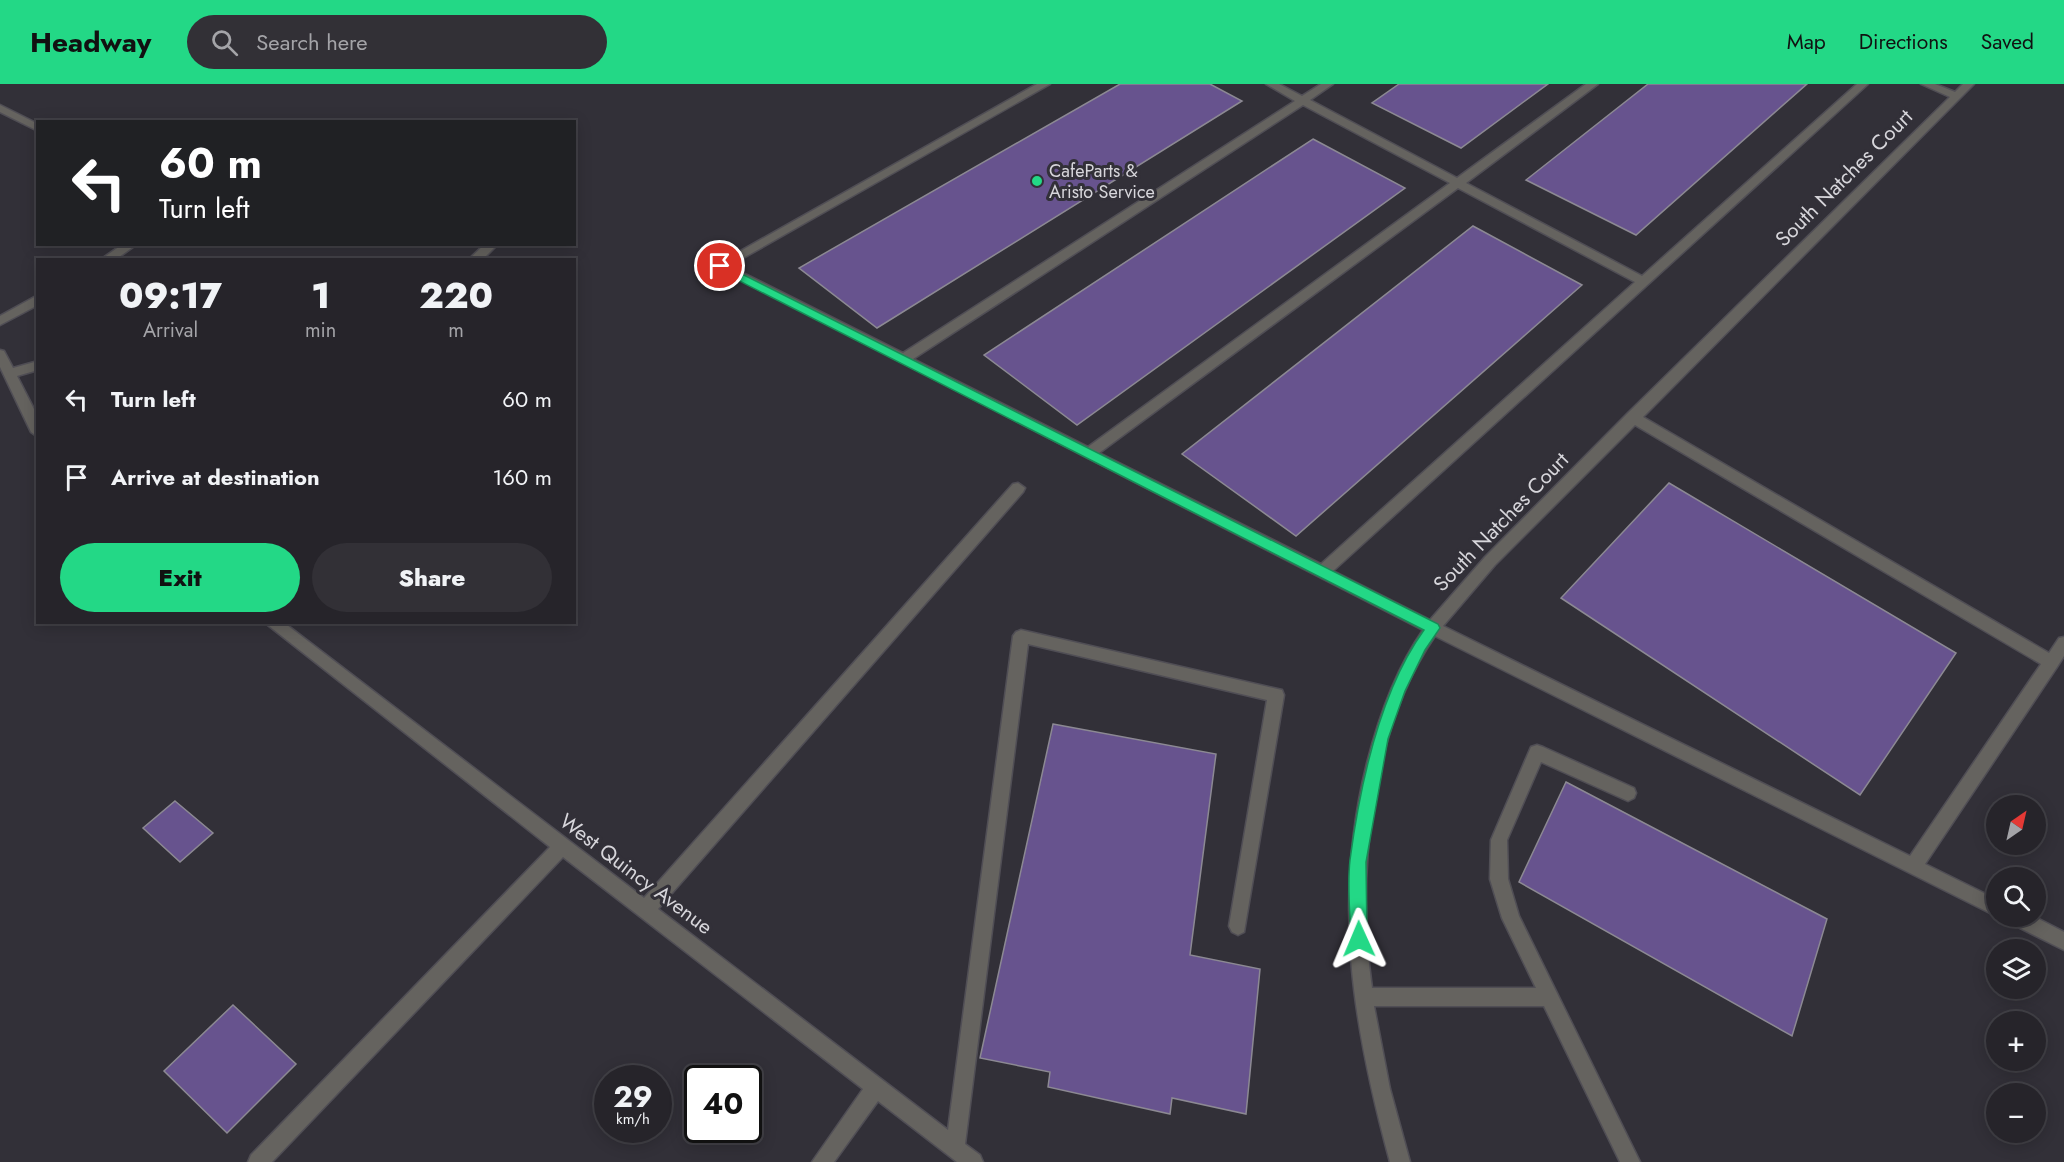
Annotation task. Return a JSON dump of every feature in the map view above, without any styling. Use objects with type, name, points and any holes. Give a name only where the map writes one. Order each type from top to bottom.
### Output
[{"type":"street","points":[[1045,84],[720,266],[1433,628],[1986,903]]},
{"type":"street","points":[[1271,84],[1644,282]]},
{"type":"street","points":[[903,359],[1328,84]]},
{"type":"street","points":[[1089,453],[1593,84]]},
{"type":"street","points":[[1322,572],[1863,84]]},
{"type":"street","points":[[1926,84],[1956,96]]},
{"type":"street","name":"South Natches Court","points":[[1400,1162],[1380,1093],[1359,958],[1358,862],[1368,796],[1381,739],[1398,691],[1420,646],[1450,604],[1490,561],[1632,417],[1969,84]]},
{"type":"street","points":[[0,108],[36,127]]},
{"type":"street","points":[[109,258],[129,246]]},
{"type":"street","points":[[476,258],[491,246]]},
{"type":"street","points":[[0,321],[36,300]]},
{"type":"street","points":[[0,354],[36,428]]},
{"type":"street","points":[[10,374],[36,367]]},
{"type":"street","points":[[1632,417],[2052,662]]},
{"type":"street","points":[[645,910],[1017,488]]},
{"type":"street","name":"West Quincy Avenue","points":[[274,624],[974,1162]]},
{"type":"street","points":[[955,1148],[1022,636],[1276,695],[1238,926]]},
{"type":"street","points":[[1913,866],[2064,643]]},
{"type":"street","points":[[1628,793],[1537,752],[1514,800],[1499,840],[1499,879],[1511,918],[1630,1162]]},
{"type":"street","points":[[258,1162],[562,846]]},
{"type":"street","points":[[2036,927],[2064,941]]},
{"type":"street","points":[[1365,997],[1550,997]]},
{"type":"street","points":[[822,1162],[876,1087]]},
{"type":"building","points":[[1120,84],[1210,84],[1242,101],[877,328],[799,268]]},
{"type":"building","points":[[1399,84],[1548,84],[1461,148],[1372,103]]},
{"type":"building","points":[[1648,84],[1807,84],[1636,235],[1526,180]]},
{"type":"building","points":[[1313,139],[1405,188],[1077,425],[984,355]]},
{"type":"building","points":[[1473,226],[1582,285],[1296,536],[1182,454]]},
{"type":"building","points":[[1669,483],[1956,653],[1860,795],[1561,598]]},
{"type":"building","points":[[1053,724],[1216,754],[1190,955],[1260,969],[1246,1114],[1172,1098],[1170,1114],[1048,1087],[1050,1072],[980,1058]]},
{"type":"building","points":[[1566,782],[1827,919],[1792,1036],[1519,882]]},
{"type":"building","points":[[175,801],[213,833],[180,862],[143,828]]},
{"type":"building","points":[[233,1005],[296,1064],[227,1133],[164,1071]]},
{"type":"place","name":"CafeParts & Aristo Service","points":[[1037,181]]},
{"type":"route","points":[[720,266],[1433,628],[1420,646],[1398,691],[1381,739],[1368,796],[1358,862],[1359,939]]}]
